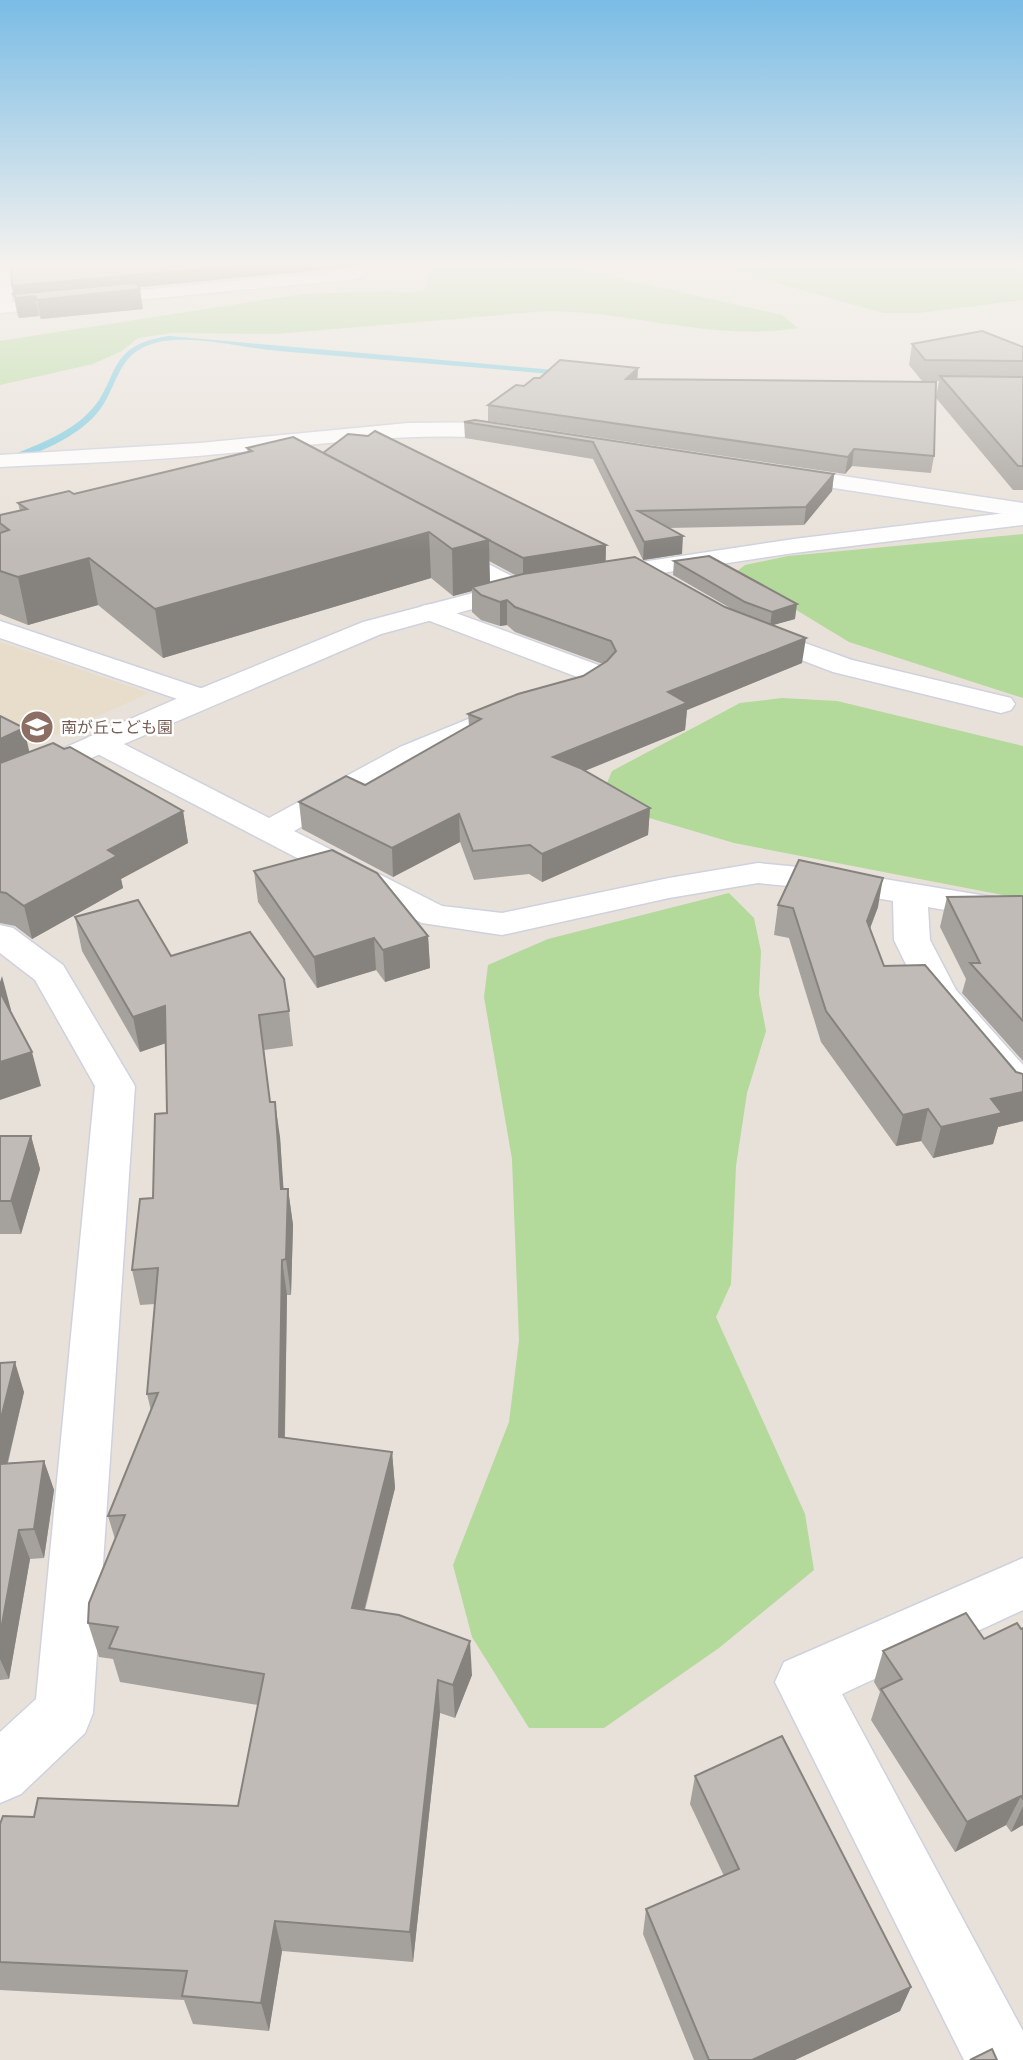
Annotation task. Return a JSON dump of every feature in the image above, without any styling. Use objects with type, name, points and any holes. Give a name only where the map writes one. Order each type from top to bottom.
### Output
[{"type":"street","points":[[0,461],[225,447],[407,429],[475,428],[543,438]]},
{"type":"street","points":[[762,471],[1023,510]]},
{"type":"street","points":[[572,580],[794,546],[1023,518]]},
{"type":"street","points":[[426,538],[518,589]]},
{"type":"street","points":[[640,569],[675,590]]},
{"type":"street","points":[[0,789],[202,698],[372,628],[545,584]]},
{"type":"street","points":[[270,831],[411,753],[502,713],[588,687],[599,675],[431,612]]},
{"type":"street","points":[[733,624],[842,666],[1000,704]]},
{"type":"street","points":[[0,629],[202,698]]},
{"type":"street","points":[[99,743],[434,916],[502,924],[669,888],[758,873],[830,880],[1023,913]]},
{"type":"street","points":[[910,894],[912,940],[940,995],[1023,1091]]},
{"type":"street","points":[[0,936],[50,972],[115,1086],[64,1713],[0,1773]]},
{"type":"street","points":[[1001,2060],[804,1682],[1023,1583]]},
{"type":"shaded area","name":"南が丘こども園","points":[[0,642],[149,693],[0,760]]},
{"type":"green space","points":[[0,358],[106,358],[93,364],[0,385]]},
{"type":"green space","points":[[1023,534],[1023,698],[849,642],[735,573],[745,565],[788,556]]},
{"type":"green space","points":[[782,698],[837,701],[1023,746],[1023,899],[734,843],[619,809],[604,790],[612,771],[740,703]]},
{"type":"green space","points":[[729,893],[754,918],[761,951],[759,994],[766,1031],[747,1093],[736,1166],[731,1284],[716,1317],[805,1514],[814,1570],[719,1648],[604,1728],[529,1728],[472,1637],[453,1565],[509,1422],[519,1340],[512,1159],[484,997],[488,965],[548,939]]},
{"type":"building","points":[[923,358],[1023,358],[1023,361]]},
{"type":"building","points":[[560,360],[638,368],[626,379],[936,382],[934,456],[854,449],[848,457],[488,405],[516,385],[524,386],[534,378],[540,378]]},
{"type":"building","points":[[940,376],[1023,377],[1023,466],[1018,466]]},
{"type":"building","points":[[475,420],[834,474],[806,507],[638,511],[683,536],[644,542],[593,442],[464,422]]},
{"type":"building","points":[[375,431],[606,545],[523,558],[323,453],[348,434],[368,436]]},
{"type":"building","points":[[293,437],[489,540],[452,549],[429,532],[155,609],[89,558],[18,577],[0,571],[0,533],[9,530],[0,523],[0,515],[27,509],[18,503],[69,491],[74,494],[252,451],[247,448]]},
{"type":"building","points":[[709,556],[797,604],[772,612],[745,602],[674,561]]},
{"type":"building","points":[[635,557],[725,607],[806,638],[668,692],[687,703],[553,757],[580,768],[650,808],[542,854],[530,845],[473,851],[459,814],[392,848],[299,802],[346,776],[365,785],[481,719],[468,714],[518,694],[583,676],[607,661],[616,651],[611,641],[515,607],[507,600],[500,602],[481,595],[472,587],[523,574]]},
{"type":"building","points":[[0,716],[24,728],[0,739]]},
{"type":"building","points":[[53,743],[64,749],[70,747],[183,811],[108,850],[117,856],[24,906],[6,893],[0,892],[0,763]]},
{"type":"building","points":[[332,850],[377,873],[428,936],[383,950],[374,938],[314,957],[254,871]]},
{"type":"building","points":[[799,860],[883,878],[867,921],[884,966],[925,965],[1016,1072],[1023,1074],[1023,1092],[991,1099],[1002,1113],[941,1127],[928,1109],[903,1115],[826,1011],[793,908],[778,905]]},
{"type":"building","points":[[1022,896],[1023,1021],[970,963],[980,963],[947,897]]},
{"type":"building","points":[[138,900],[171,956],[250,932],[284,979],[289,1011],[259,1015],[270,1102],[275,1102],[281,1189],[288,1189],[286,1259],[282,1260],[279,1437],[392,1452],[352,1608],[399,1615],[470,1641],[453,1685],[438,1680],[410,1932],[275,1921],[261,2003],[182,1996],[187,1971],[0,1962],[0,1824],[3,1816],[34,1817],[38,1798],[238,1806],[264,1674],[109,1648],[118,1627],[88,1623],[89,1603],[125,1515],[108,1516],[158,1393],[147,1394],[158,1268],[132,1270],[140,1199],[153,1198],[155,1114],[167,1113],[165,1006],[133,1017],[75,917]]},
{"type":"building","points":[[0,992],[32,1052],[0,1062]]},
{"type":"building","points":[[0,1136],[31,1136],[11,1201],[0,1201]]},
{"type":"building","points":[[15,1362],[0,1422],[0,1363]]},
{"type":"building","points":[[44,1461],[34,1529],[19,1530],[0,1635],[0,1464]]},
{"type":"building","points":[[966,1613],[984,1639],[1017,1623],[1023,1628],[1023,1799],[1021,1796],[967,1822],[881,1689],[902,1679],[883,1651]]},
{"type":"building","points":[[782,1736],[911,1987],[752,2060],[709,2060],[646,1909],[739,1869],[695,1776]]},
{"type":"building","points":[[992,2049],[997,2060],[970,2060]]},
{"type":"waterway","points":[[0,463],[50,442],[85,420],[99,406],[125,358]]},
{"type":"waterway","points":[[386,358],[566,373]]},
{"type":"place","name":"南が丘こども園","points":[[37,727]]}]
